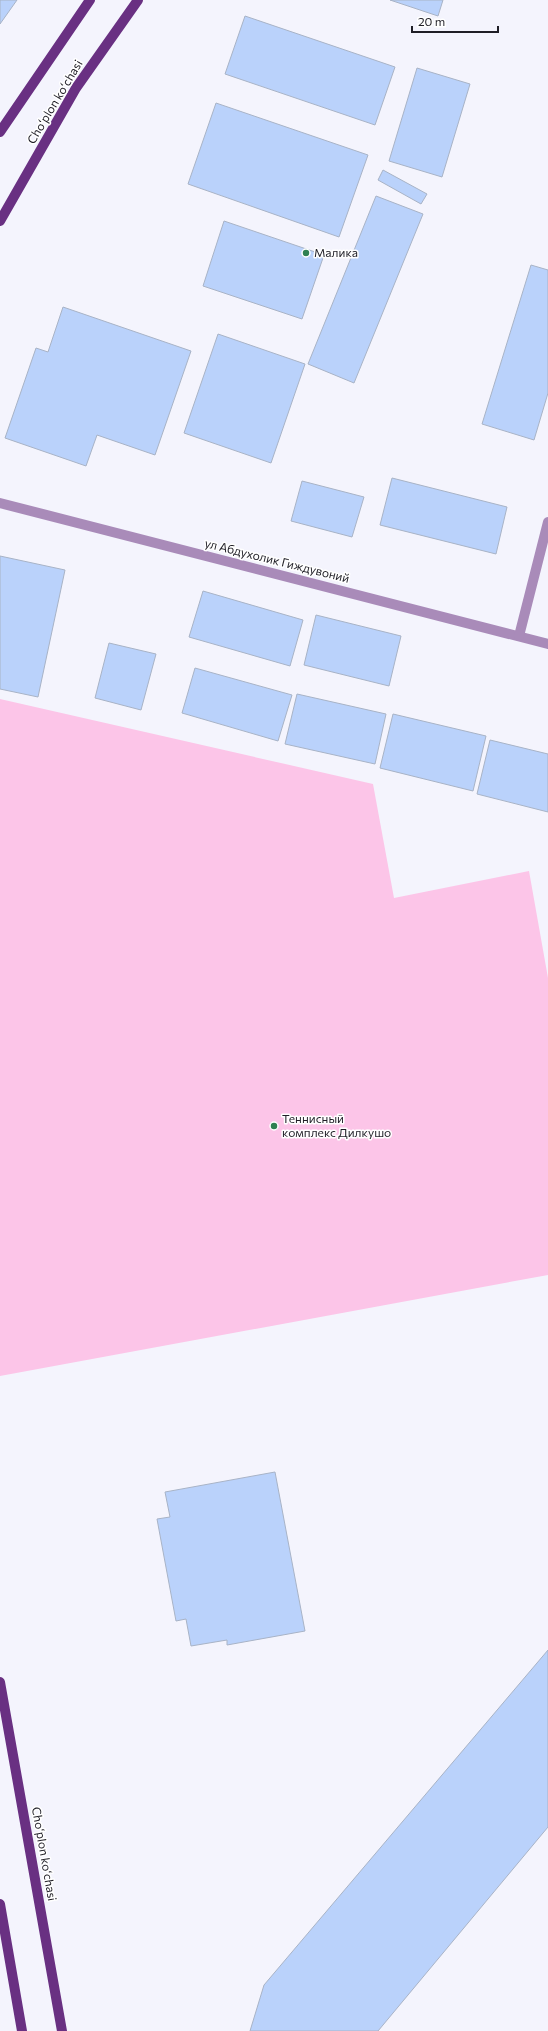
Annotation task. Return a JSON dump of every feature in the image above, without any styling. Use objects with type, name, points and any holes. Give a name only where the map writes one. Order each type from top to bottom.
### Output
[{"type":"main road","points":[[0,132],[90,0]]},
{"type":"main road","name":"Choʻplon koʻchasi","points":[[0,221],[76,88],[138,0]]},
{"type":"main road","name":"Choʻplon koʻchasi","points":[[0,1682],[62,2031]]},
{"type":"main road","points":[[0,1904],[22,2031]]},
{"type":"street","name":"ул Абдухолик Гиждувоний","points":[[0,503],[548,644]]},
{"type":"street","points":[[518,636],[548,522]]},
{"type":"shaded area","name":"Теннисный комплекс Дилкушо","points":[[0,699],[373,784],[394,898],[529,871],[548,978],[548,1275],[0,1376]]},
{"type":"building","points":[[0,0],[17,0],[0,24]]},
{"type":"building","points":[[390,0],[443,0],[438,16]]},
{"type":"building","points":[[245,16],[395,67],[375,125],[225,74]]},
{"type":"building","points":[[417,68],[470,84],[442,177],[389,161]]},
{"type":"building","points":[[216,103],[368,155],[339,237],[188,184]]},
{"type":"building","points":[[383,170],[427,194],[421,204],[378,180]]},
{"type":"building","points":[[376,196],[423,214],[354,383],[308,364]]},
{"type":"building","points":[[224,221],[324,255],[302,319],[203,286]]},
{"type":"building","points":[[531,265],[548,270],[548,393],[534,440],[482,424]]},
{"type":"building","points":[[63,307],[191,351],[155,455],[97,435],[86,466],[5,438],[36,348],[48,352]]},
{"type":"building","points":[[218,334],[305,364],[271,463],[184,433]]},
{"type":"building","points":[[392,478],[507,507],[496,554],[380,525]]},
{"type":"building","points":[[302,481],[364,497],[352,537],[291,521]]},
{"type":"building","points":[[0,556],[65,570],[38,697],[0,689]]},
{"type":"building","points":[[203,591],[303,620],[290,666],[189,637]]},
{"type":"building","points":[[316,615],[401,636],[389,686],[304,665]]},
{"type":"building","points":[[109,643],[156,654],[141,710],[95,698]]},
{"type":"building","points":[[195,668],[292,695],[278,741],[182,713]]},
{"type":"building","points":[[297,694],[386,714],[375,764],[285,744]]},
{"type":"building","points":[[393,714],[486,736],[473,791],[380,768]]},
{"type":"building","points":[[490,740],[548,754],[548,812],[477,794]]},
{"type":"building","points":[[275,1472],[305,1631],[227,1645],[227,1640],[191,1646],[186,1619],[176,1621],[157,1519],[170,1517],[165,1492]]},
{"type":"building","points":[[548,1650],[548,1827],[378,2031],[250,2031],[264,1985]]},
{"type":"place","name":"Малика","points":[[306,253]]},
{"type":"place","name":"Теннисный комплекс Дилкушо","points":[[274,1126]]}]
